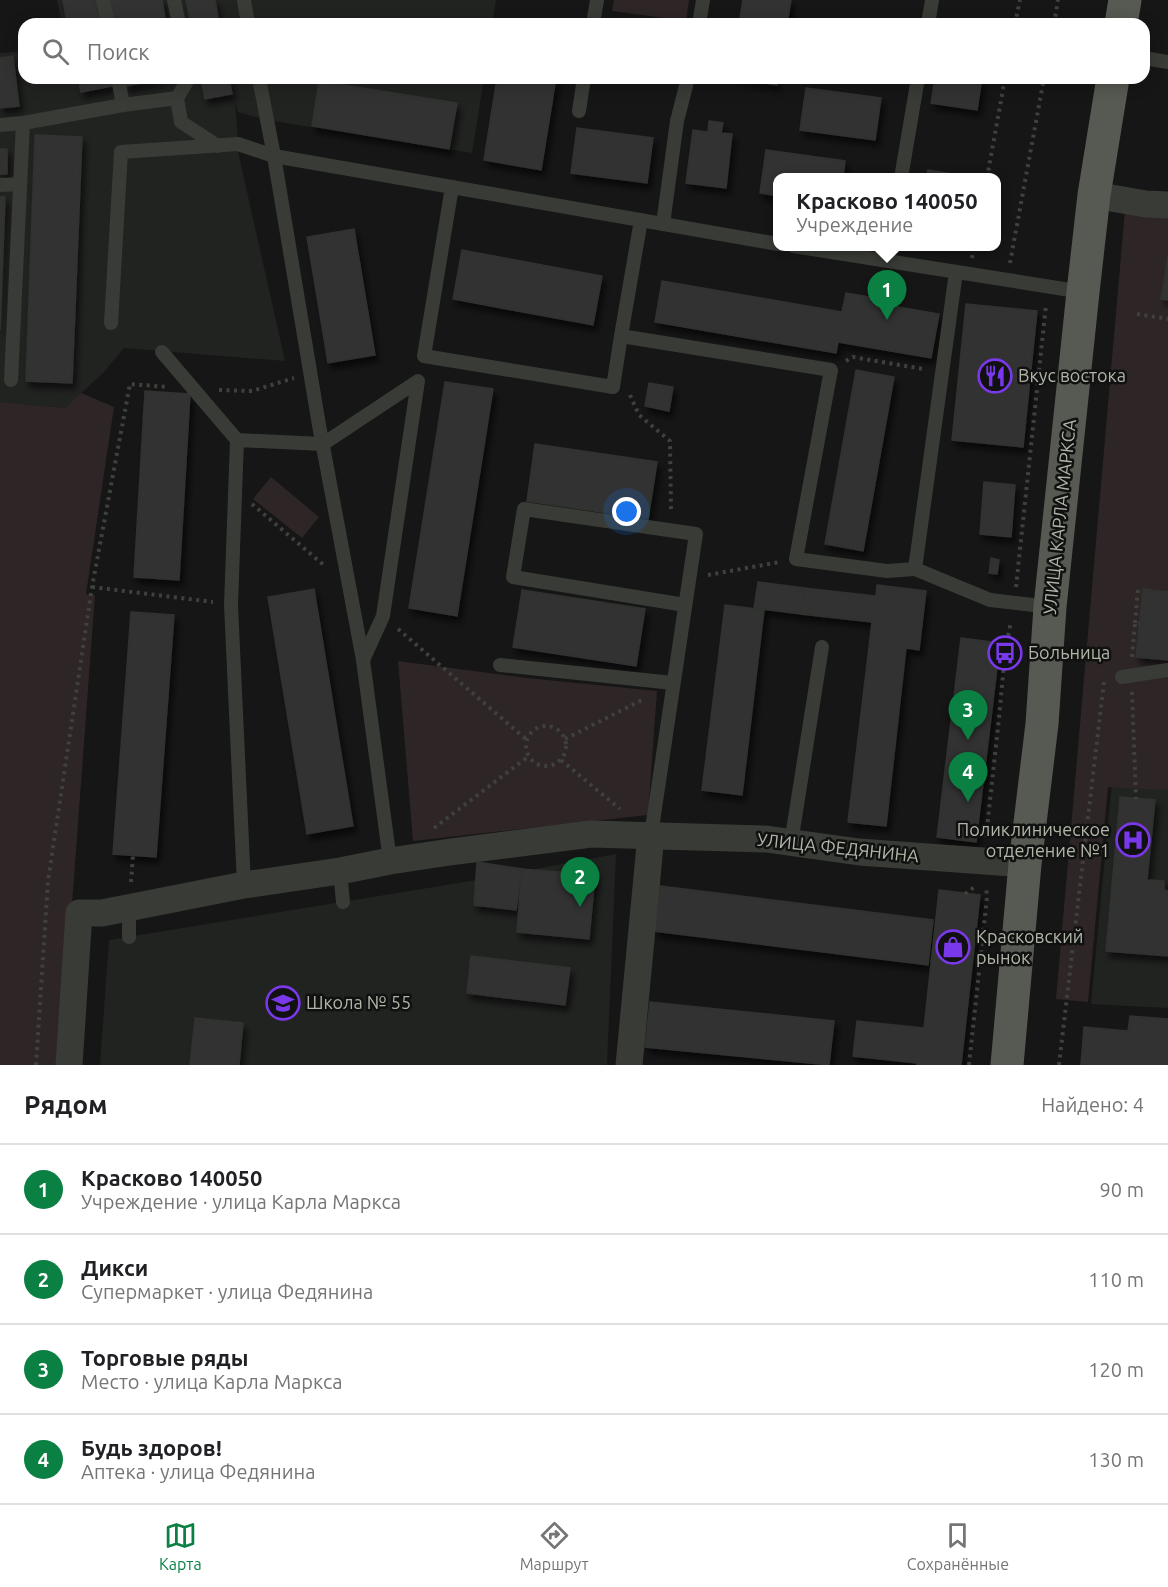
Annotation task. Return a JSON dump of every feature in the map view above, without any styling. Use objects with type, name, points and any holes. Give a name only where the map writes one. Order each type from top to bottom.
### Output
[{"type":"main road","points":[[1122,18],[1125,0]]},
{"type":"main road","name":"УЛИЦА КАРЛА МАРКСА","points":[[1006,1065],[1025,864],[1042,723],[1050,607],[1083,292],[1094,195],[1112,84]]},
{"type":"street","points":[[1094,195],[1146,204],[1168,205]]},
{"type":"street","name":"УЛИЦА ФЕДЯНИНА","points":[[69,1065],[79,913],[102,913],[130,896],[244,885],[450,852],[591,834],[766,839],[859,852],[1025,864]]},
{"type":"street","points":[[630,1065],[651,835]]},
{"type":"lane","points":[[103,0],[107,18]]},
{"type":"lane","points":[[174,0],[178,18]]},
{"type":"lane","points":[[244,0],[247,18]]},
{"type":"lane","points":[[594,18],[597,0]]},
{"type":"lane","points":[[700,18],[703,0]]},
{"type":"lane","points":[[929,18],[932,0]]},
{"type":"lane","points":[[1150,59],[1168,62]]},
{"type":"lane","points":[[119,84],[123,105]]},
{"type":"lane","points":[[185,84],[177,98],[181,122],[218,146]]},
{"type":"lane","points":[[260,84],[363,660],[390,861]]},
{"type":"lane","points":[[579,111],[583,84]]},
{"type":"lane","points":[[663,224],[677,121],[686,84]]},
{"type":"lane","points":[[902,173],[917,84]]},
{"type":"lane","points":[[0,125],[177,98]]},
{"type":"lane","points":[[12,380],[23,123]]},
{"type":"lane","points":[[111,323],[121,152],[238,144],[274,156],[773,243]]},
{"type":"lane","points":[[0,185],[20,184]]},
{"type":"lane","points":[[453,187],[424,356],[613,387],[641,220]]},
{"type":"lane","points":[[824,251],[1083,292]]},
{"type":"lane","points":[[915,569],[956,272]]},
{"type":"lane","points":[[621,336],[831,370],[796,559],[887,571],[915,569],[990,600],[1050,607]]},
{"type":"lane","points":[[162,352],[237,440],[231,605],[244,885]]},
{"type":"lane","points":[[237,440],[323,444],[418,381],[383,616],[363,660]]},
{"type":"lane","points":[[651,835],[696,534],[524,509],[513,577],[685,605]]},
{"type":"lane","points":[[791,843],[822,647]]},
{"type":"lane","points":[[500,665],[674,683]]},
{"type":"lane","points":[[1127,677],[1168,670]]},
{"type":"lane","points":[[340,871],[343,902]]},
{"type":"lane","points":[[129,937],[130,896]]},
{"type":"path","points":[[1016,18],[1020,0]]},
{"type":"path","points":[[1055,18],[1058,0]]},
{"type":"path","points":[[988,173],[1004,84]]},
{"type":"path","points":[[1006,280],[1043,84]]},
{"type":"path","points":[[969,1065],[987,897],[983,861],[1005,653],[1014,603],[1048,286]]},
{"type":"path","points":[[1137,314],[1168,320]]},
{"type":"path","points":[[831,370],[853,357],[942,372]]},
{"type":"path","points":[[36,1065],[48,881],[92,587],[130,384],[252,391],[310,373]]},
{"type":"path","points":[[627,386],[639,415],[670,441],[671,531]]},
{"type":"path","points":[[689,578],[796,559]]},
{"type":"path","points":[[92,587],[231,605]]},
{"type":"path","points":[[1136,799],[1127,677],[1137,623],[1138,589]]},
{"type":"path","points":[[1059,1065],[1104,681]]},
{"type":"path","points":[[565,739],[674,683]]},
{"type":"path","points":[[546,726],[554,728],[561,732],[565,739],[565,754],[561,760],[549,766],[542,766],[534,762],[526,748],[527,740],[537,728],[546,726]]},
{"type":"path","points":[[427,833],[529,756]]},
{"type":"path","points":[[561,760],[651,835]]},
{"type":"path","points":[[130,896],[133,855]]},
{"type":"path","points":[[968,999],[976,1000]]},
{"type":"shaded area","points":[[57,0],[496,0],[493,18],[61,18]]},
{"type":"shaded area","points":[[614,0],[689,0],[686,18],[664,18],[612,11]]},
{"type":"shaded area","points":[[18,52],[18,84],[483,84],[472,153],[267,120],[238,112],[235,100],[239,156],[285,361],[124,348],[103,373],[65,408],[0,402],[0,53]]},
{"type":"shaded area","points":[[1125,210],[1168,212],[1168,790],[1108,787],[1088,1002],[1056,999]]},
{"type":"shaded area","points":[[1168,336],[1168,1008],[1091,1004],[1122,677]]},
{"type":"shaded area","points":[[81,393],[114,407],[86,594],[95,595],[60,1065],[0,1065],[0,402],[65,408]]},
{"type":"shaded area","points":[[271,477],[319,517],[302,538],[253,499]]},
{"type":"shaded area","points":[[398,661],[527,678],[657,691],[648,815],[413,841]]},
{"type":"shaded area","name":"Школа № 55","points":[[616,854],[607,1065],[100,1065],[109,940],[471,881]]},
{"type":"building","points":[[63,0],[95,0],[99,18],[66,18]]},
{"type":"building","points":[[110,0],[162,0],[165,18],[114,18]]},
{"type":"building","points":[[186,0],[215,0],[218,18],[190,18]]},
{"type":"building","points":[[743,0],[791,0],[788,18],[740,18]]},
{"type":"building","points":[[13,56],[19,106],[0,108],[0,58]]},
{"type":"building","points":[[79,84],[112,84],[112,86],[81,92]]},
{"type":"building","points":[[202,84],[230,84],[232,94],[205,99]]},
{"type":"building","points":[[319,84],[338,84],[457,103],[449,149],[312,126]]},
{"type":"building","points":[[496,84],[555,84],[541,170],[484,160]]},
{"type":"building","points":[[934,84],[981,84],[977,110],[931,103]]},
{"type":"building","points":[[806,88],[881,98],[875,140],[800,130]]},
{"type":"building","points":[[709,121],[723,123],[721,133],[732,134],[726,188],[686,183],[693,130],[708,132]]},
{"type":"building","points":[[577,128],[653,138],[647,183],[571,173]]},
{"type":"building","points":[[35,135],[82,137],[72,383],[26,381]]},
{"type":"building","points":[[0,149],[7,149],[7,174],[0,174]]},
{"type":"building","points":[[766,150],[845,161],[844,173],[773,173],[773,195],[760,193]]},
{"type":"building","points":[[928,170],[946,173],[927,173]]},
{"type":"building","points":[[0,197],[5,197],[0,330]]},
{"type":"building","points":[[354,229],[375,355],[328,363],[307,237]]},
{"type":"building","points":[[462,250],[602,276],[593,325],[453,299]]},
{"type":"building","points":[[1168,256],[1168,300],[1161,299]]},
{"type":"building","points":[[662,281],[842,312],[846,293],[871,297],[870,302],[939,314],[931,358],[838,342],[836,353],[655,322]]},
{"type":"building","name":"Вкус востока","points":[[966,304],[1037,311],[1023,447],[952,440]]},
{"type":"building","points":[[856,370],[894,377],[863,551],[825,544]]},
{"type":"building","points":[[445,382],[493,389],[457,616],[409,608]]},
{"type":"building","points":[[649,383],[673,387],[669,411],[645,406]]},
{"type":"building","points":[[145,391],[190,394],[179,580],[134,577]]},
{"type":"building","points":[[535,444],[657,462],[648,519],[527,501]]},
{"type":"building","points":[[984,482],[1015,485],[1011,537],[980,534]]},
{"type":"building","points":[[991,558],[999,560],[997,574],[989,573]]},
{"type":"building","points":[[758,582],[804,588],[801,614],[754,608]]},
{"type":"building","points":[[877,585],[926,591],[919,650],[906,648],[886,826],[848,822],[872,622],[801,614],[804,588],[876,596]]},
{"type":"building","points":[[314,589],[353,826],[307,834],[268,597]]},
{"type":"building","points":[[1143,589],[1168,592],[1168,660],[1136,657]]},
{"type":"building","points":[[522,590],[645,609],[636,666],[513,647]]},
{"type":"building","points":[[725,605],[764,610],[742,795],[702,790]]},
{"type":"building","points":[[131,612],[174,615],[156,857],[113,854]]},
{"type":"building","points":[[961,638],[1000,643],[976,842],[937,837]]},
{"type":"building","name":"Поликлиническое отделение №1","points":[[1120,797],[1155,800],[1147,880],[1164,881],[1164,890],[1168,891],[1168,956],[1106,951]]},
{"type":"building","points":[[477,862],[522,869],[516,910],[474,905]]},
{"type":"building","points":[[522,869],[595,875],[589,939],[517,932]]},
{"type":"building","points":[[660,886],[933,920],[928,965],[654,931]]},
{"type":"building","name":"Красковский рынок","points":[[939,890],[980,895],[961,1065],[917,1065],[917,1063],[853,1056],[857,1021],[924,1028]]},
{"type":"building","points":[[471,956],[570,968],[565,1005],[467,993]]},
{"type":"building","points":[[650,1002],[834,1021],[829,1065],[645,1047]]},
{"type":"building","points":[[1130,1016],[1168,1019],[1168,1065],[1081,1065],[1084,1027],[1128,1031]]},
{"type":"building","points":[[195,1018],[243,1023],[239,1065],[190,1065]]},
{"type":"place","name":"Красково 140050","points":[[887,320]]},
{"type":"place","name":"Вкус востока","points":[[995,376]]},
{"type":"place","name":"Больница","points":[[1005,653]]},
{"type":"place","name":"Торговые ряды","points":[[968,740]]},
{"type":"place","name":"Будь здоров!","points":[[968,802]]},
{"type":"place","name":"Поликлиническое отделение №1","points":[[1133,840]]},
{"type":"place","name":"Дикси","points":[[580,907]]},
{"type":"place","name":"Красковский рынок","points":[[953,947]]},
{"type":"place","name":"Школа № 55","points":[[283,1003]]}]
